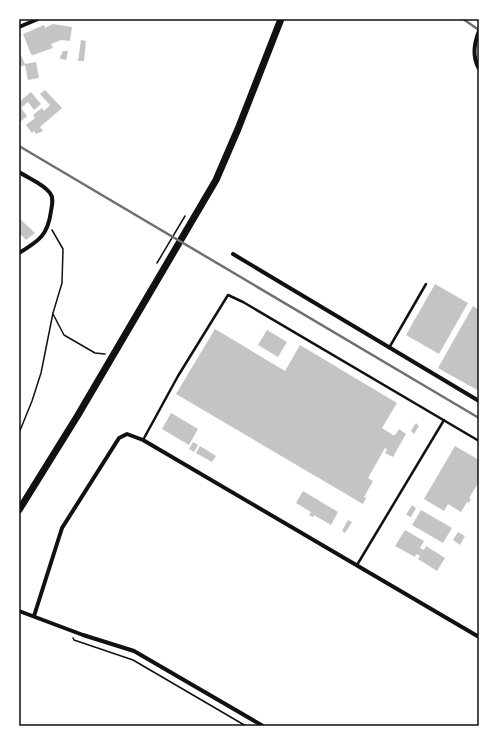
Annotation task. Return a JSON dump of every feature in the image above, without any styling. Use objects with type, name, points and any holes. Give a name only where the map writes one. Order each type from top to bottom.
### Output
[{"type":"main road","points":[[19,510],[78,415],[216,180],[281,19]]},
{"type":"street","points":[[19,27],[38,19]]},
{"type":"street","points":[[479,31],[474,42],[474,55],[479,69]]},
{"type":"street","points":[[19,172],[46,189],[51,194],[53,201],[48,224],[41,238],[19,253]]},
{"type":"street","points":[[233,254],[479,402]]},
{"type":"street","points":[[34,616],[62,528],[118,438],[127,434],[143,440],[479,637]]},
{"type":"street","points":[[19,611],[134,651],[263,726]]},
{"type":"lane","points":[[389,348],[426,284]]},
{"type":"lane","points":[[143,440],[171,389],[228,295],[243,302],[479,441]]},
{"type":"lane","points":[[356,566],[444,420]]},
{"type":"path","points":[[165,249],[187,212]]},
{"type":"path","points":[[19,433],[41,373],[53,313],[62,283],[63,250],[48,224]]},
{"type":"path","points":[[53,313],[64,335],[95,353],[105,354]]},
{"type":"path","points":[[66,628],[74,640],[133,660],[246,726]]},
{"type":"building","points":[[53,24],[72,27],[70,41],[61,40],[51,44],[53,48],[33,55],[31,54],[23,34],[44,25],[45,28]]},
{"type":"building","points":[[81,40],[86,41],[84,61],[78,61]]},
{"type":"building","points":[[19,51],[25,64],[36,62],[39,78],[28,80],[25,65],[19,67]]},
{"type":"building","points":[[63,51],[68,51],[66,60],[61,59],[60,57]]},
{"type":"building","points":[[45,90],[62,108],[40,127],[43,131],[36,134],[34,131],[32,133],[26,125],[35,118],[33,115],[42,108],[44,111],[50,105],[40,94]]},
{"type":"building","points":[[31,92],[41,104],[34,110],[28,102],[21,108],[27,116],[19,123],[19,102]]},
{"type":"building","points":[[19,218],[35,233],[26,240],[19,233]]},
{"type":"building","points":[[435,284],[468,303],[439,354],[406,335]]},
{"type":"building","points":[[473,306],[479,310],[479,391],[438,368]]},
{"type":"building","points":[[215,329],[285,371],[300,345],[397,403],[382,428],[393,435],[395,435],[399,429],[406,434],[393,457],[385,453],[387,449],[385,448],[368,478],[373,481],[364,497],[366,498],[363,504],[176,394]]},
{"type":"building","points":[[267,330],[287,342],[278,357],[258,345]]},
{"type":"building","points":[[171,413],[198,429],[189,445],[162,429]]},
{"type":"building","points":[[416,423],[419,426],[414,434],[411,431]]},
{"type":"building","points":[[193,442],[198,445],[194,452],[189,449]]},
{"type":"building","points":[[200,446],[216,456],[212,462],[196,453]]},
{"type":"building","points":[[455,446],[479,460],[479,482],[469,498],[471,499],[469,503],[467,502],[461,512],[448,504],[444,511],[424,499]]},
{"type":"building","points":[[303,491],[338,512],[331,525],[314,515],[313,517],[309,515],[311,512],[296,503]]},
{"type":"building","points":[[412,505],[416,508],[411,517],[406,515]]},
{"type":"building","points":[[421,510],[452,528],[443,543],[412,525]]},
{"type":"building","points":[[348,520],[352,522],[345,533],[342,531]]},
{"type":"building","points":[[405,530],[424,541],[420,548],[424,550],[426,546],[445,558],[437,571],[418,559],[420,556],[416,554],[415,557],[395,546]]},
{"type":"building","points":[[458,532],[465,536],[460,545],[453,540]]},
{"type":"railway","points":[[463,19],[479,30]]},
{"type":"railway","points":[[19,146],[479,418]]}]
